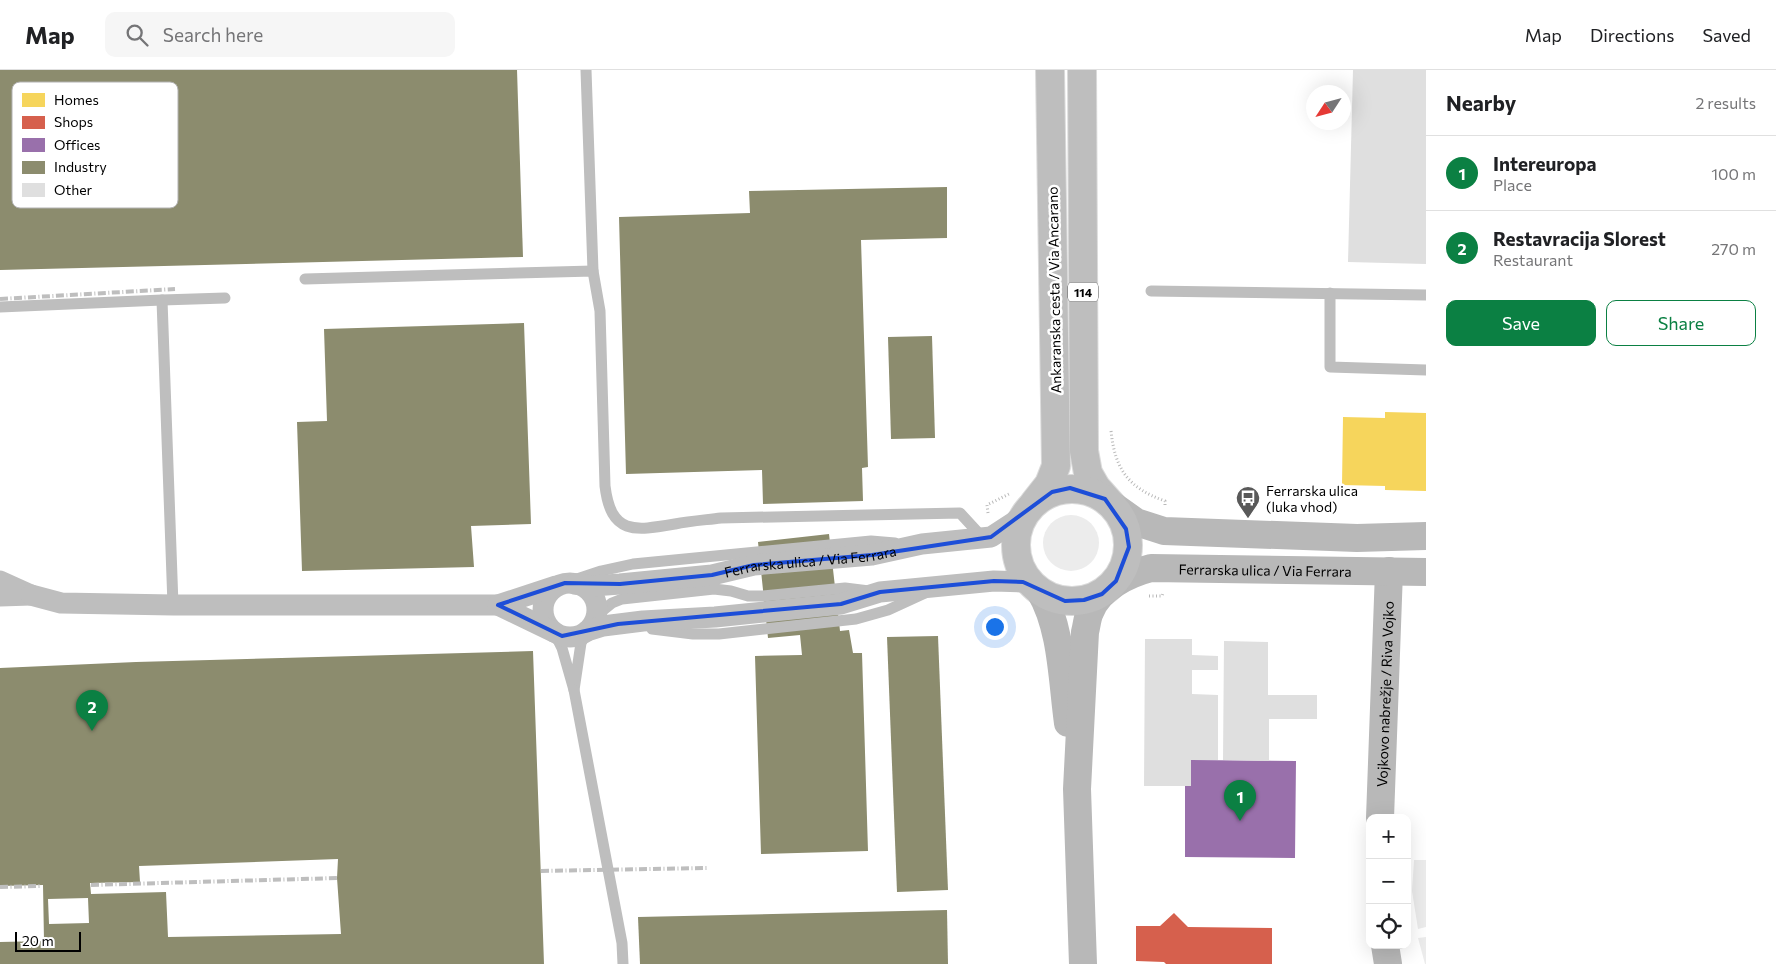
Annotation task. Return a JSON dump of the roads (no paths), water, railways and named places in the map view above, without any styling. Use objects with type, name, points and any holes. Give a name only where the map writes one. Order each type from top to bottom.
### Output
[{"type":"main road","name":"Ankaranska cesta / Via Ancarano","points":[[1034,503],[1049,484],[1056,466],[1050,70]]},
{"type":"main road","name":"Ankaranska cesta / Via Ancarano","points":[[1082,70],[1084,451],[1088,473],[1096,487],[1112,505]]},
{"type":"main road","name":"114","points":[[1070,488],[1088,491],[1105,499],[1112,505],[1118,512],[1126,529],[1129,547],[1125,566],[1116,582],[1102,594],[1084,600],[1065,601],[1047,596],[1032,585],[1021,570],[1016,552],[1017,533],[1024,516],[1034,503],[1052,492],[1070,488]]},
{"type":"street","name":"Ferrarska ulica / Via Ferrara","points":[[565,584],[593,586],[712,574],[754,565],[872,554],[922,544],[991,537],[1014,522],[1034,503]]},
{"type":"street","points":[[1112,505],[1136,522],[1164,531],[1357,538],[1426,536]]},
{"type":"street","name":"Ferrarska ulica / Via Ferrara","points":[[1108,588],[1134,573],[1151,568],[1426,572]]},
{"type":"street","name":"Vojkovo nabrežje / Riva Vojko","points":[[1380,814],[1389,571]]},
{"type":"street","points":[[0,581],[31,595],[61,603],[173,605],[498,605],[565,584],[582,586],[594,599],[596,607],[592,624],[579,636],[571,637],[562,636],[498,605]]},
{"type":"street","points":[[592,624],[603,626],[643,621],[715,617],[841,604],[880,592],[994,581],[1023,582],[1040,591],[1049,606],[1056,630],[1077,789]]},
{"type":"street","points":[[554,632],[547,626],[542,608],[549,592],[565,584]]},
{"type":"street","points":[[1083,964],[1077,789],[1085,632],[1090,612],[1108,588]]},
{"type":"street","points":[[0,596],[31,595]]},
{"type":"street","points":[[1386,949],[1388,964]]},
{"type":"lane","points":[[586,70],[593,271],[600,311],[605,486],[607,500],[618,522],[627,527],[643,529],[721,518],[960,513],[983,538]]},
{"type":"lane","points":[[304,279],[593,271]]},
{"type":"lane","points":[[1151,291],[1426,295]]},
{"type":"lane","points":[[1330,293],[1330,367],[1426,370]]},
{"type":"lane","points":[[0,307],[225,298]]},
{"type":"lane","points":[[162,300],[173,605]]},
{"type":"lane","points":[[618,624],[693,634],[719,634],[856,619],[888,610],[940,587]]},
{"type":"lane","points":[[574,690],[581,643],[592,624],[612,603],[622,599],[714,589],[731,590],[748,596],[844,588],[880,592]]},
{"type":"lane","points":[[554,632],[562,648],[574,690],[622,943],[623,964]]},
{"type":"railway","points":[[0,299],[175,289]]},
{"type":"railway","points":[[541,871],[707,868]]},
{"type":"railway","points":[[91,885],[337,878]]},
{"type":"railway","points":[[0,887],[41,886]]},
{"type":"place","name":"Ferrarska ulica (luka vhod)","points":[[1248,519]]},
{"type":"place","name":"Restavracija Slorest","points":[[92,731]]},
{"type":"place","name":"Intereuropa","points":[[1240,821]]}]
